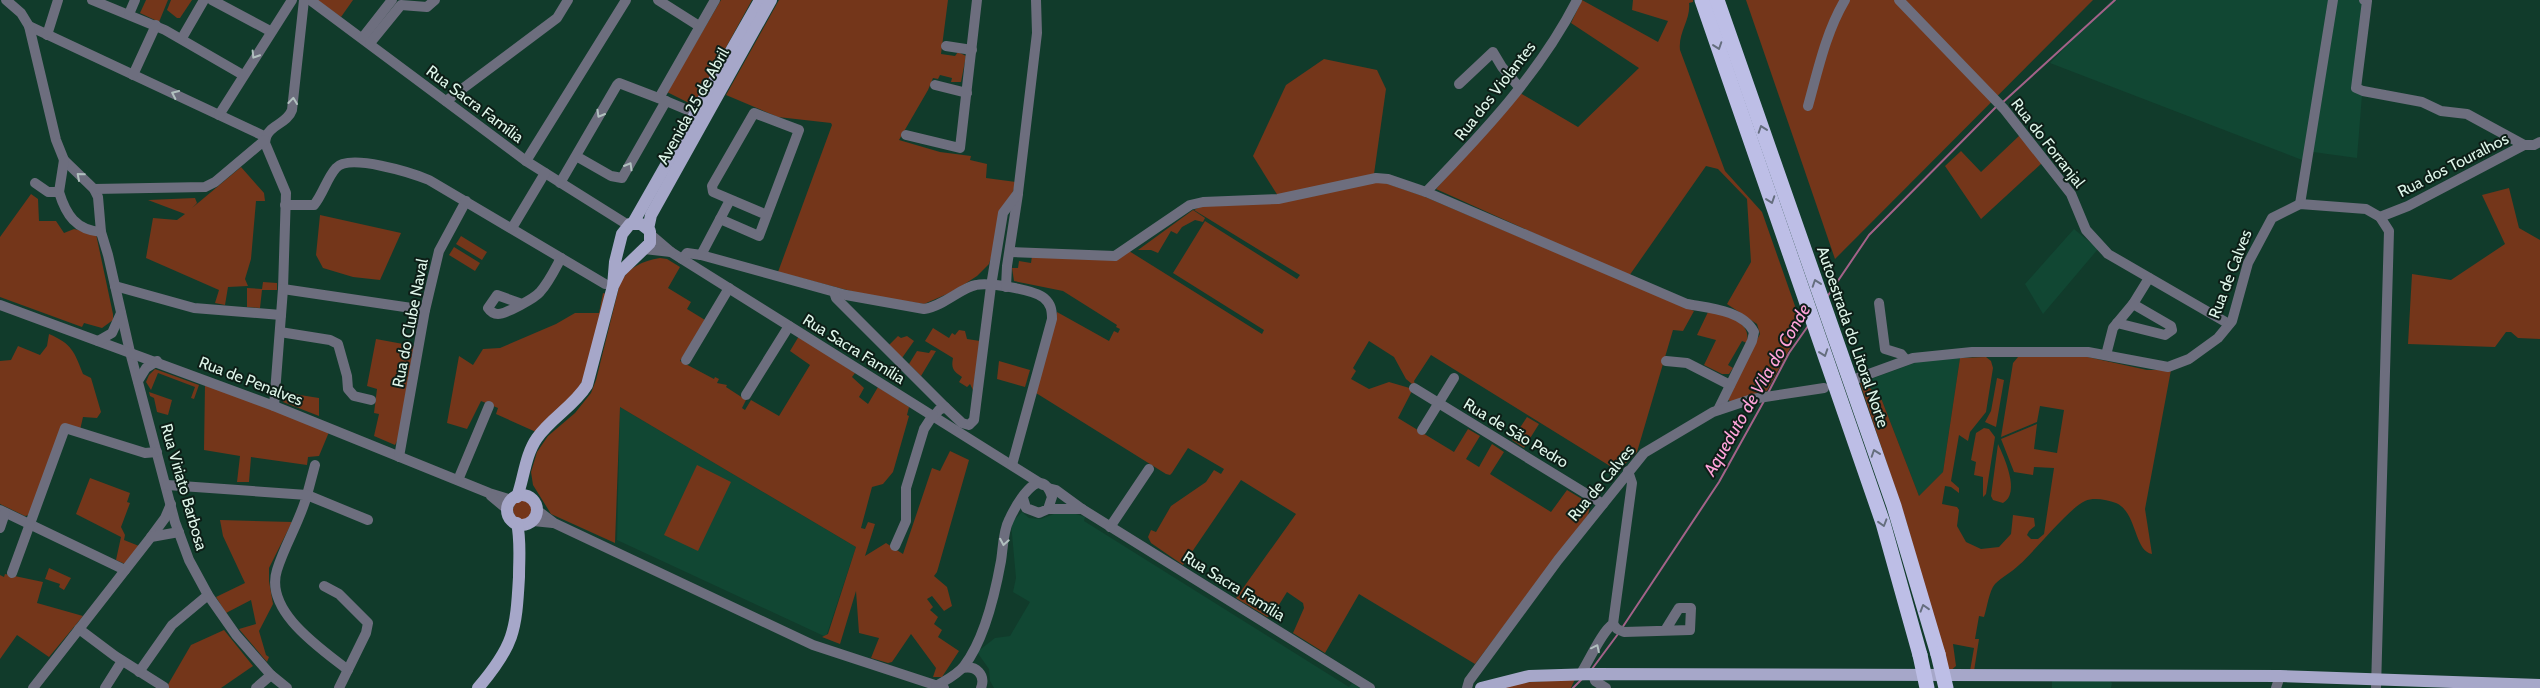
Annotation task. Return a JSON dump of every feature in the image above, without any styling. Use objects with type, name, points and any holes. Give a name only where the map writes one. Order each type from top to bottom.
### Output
[{"type":"highway","name":"Autoestrada do Litoral Norte","points":[[1702,0],[1883,523],[1920,655],[1927,688]]},
{"type":"highway","name":"Autoestrada do Litoral Norte","points":[[1717,0],[1894,506],[1938,654],[1950,682]]},
{"type":"main road","name":"Avenida 25 de Abril","points":[[528,520],[510,518],[528,458],[536,439],[581,396],[587,385],[609,285],[628,227],[697,114],[760,0]]},
{"type":"main road","name":"Avenida 25 de Abril","points":[[609,285],[650,243],[651,215],[771,0]]},
{"type":"main road","points":[[642,250],[626,247],[628,227],[642,224],[649,232]]},
{"type":"main road","name":"Avenida 25 de Abril","points":[[478,688],[501,660],[515,628],[520,539],[534,502],[516,501]]},
{"type":"main road","points":[[1481,688],[1529,676],[1580,674],[1950,682],[2278,682],[2540,685]]},
{"type":"street","points":[[6,0],[21,12],[29,26],[52,129],[64,160],[94,189],[205,187],[215,182],[265,138],[271,129],[287,119],[292,110],[304,0]]},
{"type":"street","points":[[47,35],[58,0]]},
{"type":"street","points":[[92,0],[156,25],[182,38],[243,75]]},
{"type":"street","points":[[129,14],[135,0]]},
{"type":"street","points":[[182,38],[204,0]]},
{"type":"street","points":[[212,0],[270,32]]},
{"type":"street","points":[[219,115],[292,0]]},
{"type":"street","name":"Rua Sacra Família","points":[[310,0],[367,40],[526,161],[628,227]]},
{"type":"street","points":[[367,40],[394,4],[427,6],[435,0]]},
{"type":"street","points":[[446,101],[557,18],[568,0]]},
{"type":"street","points":[[526,161],[626,0]]},
{"type":"street","points":[[658,0],[700,26]]},
{"type":"street","points":[[576,156],[611,176],[622,178],[714,0]]},
{"type":"street","points":[[906,135],[960,148],[977,0]]},
{"type":"street","points":[[1006,287],[1037,33],[1036,0]]},
{"type":"street","name":"Rua dos Violantes","points":[[1426,192],[1478,140],[1536,66],[1577,0]]},
{"type":"street","points":[[1808,106],[1826,44],[1836,16],[1845,0]]},
{"type":"street","name":"Rua do Forranjal","points":[[1899,0],[2004,109],[2071,194],[2086,230],[2108,254],[2229,324]]},
{"type":"street","points":[[2333,0],[2300,204],[2366,209],[2380,216],[2389,231],[2375,684]]},
{"type":"street","points":[[2364,0],[2367,1],[2356,88],[2422,102],[2441,111],[2467,114],[2524,146]]},
{"type":"street","points":[[133,74],[156,25]]},
{"type":"street","points":[[29,26],[265,138],[285,187],[281,315],[274,406]]},
{"type":"street","points":[[946,46],[972,50]]},
{"type":"street","points":[[1459,84],[1493,52],[1502,67],[1519,87]]},
{"type":"street","points":[[560,183],[619,83],[697,114]]},
{"type":"street","points":[[935,85],[967,93]]},
{"type":"street","points":[[720,219],[759,236],[800,130],[754,113],[712,186],[713,192],[767,215]]},
{"type":"street","name":"Rua dos Touralhos","points":[[2380,216],[2408,206],[2524,146],[2540,142]]},
{"type":"street","points":[[64,160],[60,192],[63,202],[77,225],[87,230],[101,232]]},
{"type":"street","points":[[285,205],[314,205],[336,167],[349,161],[423,177],[609,285]]},
{"type":"street","points":[[512,228],[545,173]]},
{"type":"street","points":[[1010,252],[1115,256],[1190,205],[1203,202],[1278,199],[1376,178],[1388,179],[1426,192],[1687,304],[1723,310],[1747,323],[1754,332],[1752,341],[1718,410]]},
{"type":"street","points":[[35,183],[42,189],[60,192]]},
{"type":"street","name":"Rua Viriato Barbosa","points":[[94,189],[98,197],[101,232],[130,352],[171,504],[189,560],[208,595],[236,635],[271,675],[287,688]]},
{"type":"street","points":[[834,292],[836,298],[945,407],[962,423],[969,425],[974,420],[991,286],[1003,212],[1018,193]]},
{"type":"street","points":[[701,255],[730,200]]},
{"type":"street","name":"Rua do Clube Naval","points":[[399,457],[425,310],[439,251],[466,201]]},
{"type":"street","name":"Rua de Calves","points":[[1858,378],[1906,360],[1972,352],[2088,352],[2168,367],[2190,359],[2218,338],[2229,324],[2248,263],[2272,218],[2300,204]]},
{"type":"street","name":"Rua Sacra Família","points":[[649,232],[675,255],[933,415],[1045,487],[1056,490],[1110,527],[1370,688]]},
{"type":"street","points":[[675,255],[682,247],[698,251],[701,255],[834,292],[924,309],[936,307],[975,284],[1006,287],[1043,296],[1051,306],[1052,318],[1012,465]]},
{"type":"street","name":"Rua Sacra Família","points":[[642,250],[675,255]]},
{"type":"street","points":[[522,304],[540,294],[561,258]]},
{"type":"street","points":[[2106,356],[2113,328],[2133,304],[2149,278]]},
{"type":"street","points":[[115,286],[194,308],[281,315]]},
{"type":"street","points":[[686,360],[729,288]]},
{"type":"street","points":[[282,289],[425,310]]},
{"type":"street","points":[[1879,304],[1885,349],[1901,354],[1906,360]]},
{"type":"street","points":[[2117,323],[2165,335],[2170,333],[2172,330],[2171,326],[2133,304]]},
{"type":"street","name":"Rua de Penalves","points":[[0,306],[98,340],[274,406],[489,493],[516,501]]},
{"type":"street","points":[[98,340],[112,333],[121,312]]},
{"type":"street","points":[[746,395],[789,326]]},
{"type":"street","points":[[280,332],[330,340],[338,344],[347,376],[348,389],[354,396],[370,400]]},
{"type":"street","points":[[1666,360],[1687,363],[1730,385]]},
{"type":"street","points":[[138,381],[146,368],[157,362]]},
{"type":"street","points":[[1422,430],[1454,378]]},
{"type":"street","name":"Rua de São Pedro","points":[[1414,388],[1603,504]]},
{"type":"street","name":"Rua de Calves","points":[[1466,688],[1469,681],[1530,598],[1644,453],[1718,410],[1752,399],[1824,388]]},
{"type":"street","points":[[458,480],[489,406]]},
{"type":"street","points":[[895,546],[906,521],[906,488],[924,429],[933,415],[945,407]]},
{"type":"street","points":[[12,573],[65,428],[145,453],[157,452]]},
{"type":"street","points":[[315,465],[299,522],[277,569],[275,578],[277,597],[284,613],[348,670]]},
{"type":"street","points":[[1110,527],[1150,469]]},
{"type":"street","points":[[1022,471],[1023,496],[1026,508],[1034,513],[1048,509],[1082,509]]},
{"type":"street","points":[[1628,471],[1632,483],[1613,624],[1617,629],[1624,632],[1666,629]]},
{"type":"street","points":[[166,485],[307,495],[368,520]]},
{"type":"street","points":[[948,687],[963,668],[974,648],[994,596],[1008,521],[1030,486],[1045,487],[1052,496],[1048,509]]},
{"type":"street","points":[[33,688],[151,537],[165,518],[171,504]]},
{"type":"street","points":[[0,528],[3,512],[125,570]]},
{"type":"street","points":[[528,520],[554,523],[813,645],[948,687]]},
{"type":"street","points":[[151,537],[179,532]]},
{"type":"street","points":[[324,586],[339,594],[368,622],[366,633],[339,688]]},
{"type":"street","points":[[139,672],[172,625],[208,595]]},
{"type":"street","points":[[1580,674],[1595,652],[1605,629],[1613,624]]},
{"type":"street","points":[[79,629],[122,661],[164,687]]},
{"type":"street","points":[[105,688],[122,661]]},
{"type":"street","points":[[963,668],[976,669],[984,686]]},
{"type":"street","points":[[1593,674],[1596,681],[1606,688]]},
{"type":"street","points":[[256,688],[271,675]]},
{"type":"street","points":[[948,687],[955,676]]},
{"type":"shaded area","points":[[146,0],[168,0],[159,22],[140,13]]},
{"type":"shaded area","points":[[171,0],[192,0],[180,18],[177,18],[167,10]]},
{"type":"shaded area","points":[[317,0],[353,0],[341,17]]},
{"type":"shaded area","points":[[721,0],[752,0],[696,102],[691,104],[667,92]]},
{"type":"shaded area","points":[[779,0],[948,0],[941,54],[955,56],[958,52],[966,56],[961,82],[951,82],[952,78],[940,75],[938,79],[933,78],[899,140],[940,152],[971,156],[970,160],[987,164],[986,178],[1016,182],[989,264],[977,276],[954,291],[924,304],[866,295],[778,272],[832,125],[831,123],[778,117],[726,95]]},
{"type":"shaded area","points":[[1582,0],[1658,42],[1668,21],[1632,10],[1633,0],[1693,0],[1693,2],[1689,3],[1680,50],[1725,171],[1762,212],[1802,326],[1767,391],[1731,402],[1726,398],[1760,334],[1757,324],[1727,304],[1751,262],[1747,199],[1718,169],[1706,166],[1629,276],[1436,189],[1520,93],[1578,127],[1639,68],[1571,23]]},
{"type":"shaded area","points":[[1746,0],[2093,0],[1835,259]]},
{"type":"shaded area","points":[[2112,0],[2371,0],[2358,81],[2362,95],[2357,158],[2313,152],[2302,160],[2050,63]]},
{"type":"shaded area","points":[[1324,59],[1377,70],[1386,89],[1374,174],[1278,196],[1253,156],[1286,85]]},
{"type":"shaded area","points":[[2020,135],[2042,163],[1981,219],[1945,166],[1961,151],[1981,172]]},
{"type":"shaded area","points":[[241,167],[264,193],[265,201],[256,201],[251,259],[245,279],[248,286],[228,287],[225,305],[215,303],[219,290],[146,258],[153,218],[177,220],[185,214],[148,200],[195,198],[197,203],[192,208]]},
{"type":"shaded area","points":[[1375,182],[1385,183],[1423,196],[1694,311],[1683,331],[1673,330],[1637,452],[1618,471],[1431,355],[1414,381],[1415,384],[1412,384],[1406,379],[1394,357],[1369,341],[1353,368],[1356,371],[1351,379],[1369,389],[1389,382],[1413,389],[1398,418],[1454,452],[1468,429],[1480,436],[1466,459],[1479,467],[1492,444],[1504,452],[1490,474],[1551,512],[1567,490],[1587,502],[1590,507],[1588,515],[1475,664],[1359,594],[1325,653],[1293,633],[1304,608],[1303,603],[1287,592],[1272,616],[1267,617],[1236,598],[1296,514],[1241,480],[1183,565],[1151,543],[1148,537],[1151,530],[1156,532],[1171,506],[1206,482],[1214,470],[1221,474],[1224,469],[1188,448],[1172,473],[1170,475],[1166,474],[1036,393],[1057,312],[1109,341],[1114,331],[1118,333],[1120,329],[1116,327],[1117,325],[1063,291],[1014,281],[1012,268],[1018,268],[1019,261],[1031,263],[1032,256],[1129,251],[1262,334],[1264,330],[1173,273],[1205,221],[1297,279],[1300,275],[1194,210],[1202,206]]},
{"type":"shaded area","points":[[2509,188],[2519,228],[2540,240],[2540,339],[2518,338],[2511,332],[2506,332],[2495,347],[2408,344],[2412,274],[2451,280],[2505,244],[2482,195]]},
{"type":"shaded area","points":[[31,194],[38,199],[39,221],[56,221],[64,233],[74,229],[96,234],[113,314],[113,320],[102,328],[84,323],[82,327],[0,297],[0,237]]},
{"type":"shaded area","points":[[1193,210],[1205,218],[1203,222],[1195,220],[1182,227],[1177,234],[1171,231],[1158,253],[1151,250],[1138,250]]},
{"type":"shaded area","points":[[320,215],[401,233],[380,280],[353,277],[323,268],[316,255]]},
{"type":"shaded area","points":[[2074,229],[2098,249],[2043,314],[2025,284]]},
{"type":"shaded area","points":[[461,236],[487,252],[482,260],[456,244]]},
{"type":"shaded area","points":[[454,247],[480,263],[475,271],[449,255]]},
{"type":"shaded area","points":[[660,258],[667,259],[680,267],[668,288],[691,302],[687,309],[705,320],[680,361],[714,379],[715,377],[719,379],[717,383],[727,385],[726,387],[746,400],[742,408],[745,410],[751,400],[779,416],[810,365],[790,351],[799,336],[855,373],[852,377],[864,388],[859,397],[868,404],[878,387],[909,407],[907,415],[909,416],[893,472],[883,484],[872,487],[861,528],[865,529],[868,522],[875,524],[865,556],[886,543],[903,554],[932,468],[940,471],[950,451],[969,460],[937,572],[934,576],[947,587],[952,606],[944,611],[932,596],[927,599],[933,607],[930,610],[938,617],[934,624],[942,630],[938,637],[959,651],[942,677],[933,677],[936,668],[911,634],[892,662],[888,663],[871,658],[879,638],[859,633],[856,591],[840,644],[822,637],[828,634],[856,547],[620,407],[615,543],[551,514],[533,485],[531,472],[537,452],[548,436],[575,413],[591,393],[596,380],[620,283],[632,269],[647,261]]},
{"type":"shaded area","points":[[263,282],[277,283],[277,290],[262,290],[260,308],[247,307],[247,288],[262,289]]},
{"type":"shaded area","points":[[603,293],[606,294],[583,380],[575,393],[536,432],[496,414],[498,408],[481,401],[467,429],[447,423],[459,356],[473,365],[483,349],[500,348],[556,324],[575,313],[599,313]]},
{"type":"shaded area","points":[[1708,312],[1730,317],[1742,324],[1746,329],[1747,343],[1742,341],[1728,365],[1733,368],[1729,374],[1722,374],[1704,365],[1716,340],[1697,335]]},
{"type":"shaded area","points":[[933,328],[949,338],[952,333],[955,335],[959,330],[965,331],[967,339],[980,341],[973,390],[970,384],[967,387],[959,382],[962,377],[953,369],[953,358],[925,341]]},
{"type":"shaded area","points":[[49,334],[63,341],[71,349],[83,374],[91,378],[101,412],[97,418],[83,417],[80,430],[63,424],[29,515],[25,516],[0,504],[0,361],[11,360],[18,346],[40,355],[47,346]]},
{"type":"shaded area","points":[[898,336],[901,338],[907,336],[914,341],[902,358],[889,345]]},
{"type":"shaded area","points":[[376,339],[414,346],[398,439],[395,445],[374,436],[379,414],[374,413],[377,389],[367,386]]},
{"type":"shaded area","points":[[931,350],[936,351],[921,376],[909,364],[917,351],[929,353]]},
{"type":"shaded area","points":[[2083,356],[2147,370],[2171,370],[2145,509],[2152,554],[2142,546],[2128,514],[2116,503],[2092,499],[2078,505],[2026,559],[1993,587],[1984,617],[1979,616],[1975,639],[1979,639],[1974,671],[1970,671],[1974,648],[1953,644],[1956,666],[1949,672],[1907,524],[1860,383],[1863,382],[1881,398],[1919,496],[1943,472],[1960,358],[1986,357],[1991,361],[1993,368],[1986,412],[1970,432],[1968,441],[1959,435],[1951,481],[1959,488],[1959,493],[1951,487],[1945,486],[1942,504],[1957,507],[1959,510],[1957,526],[1966,542],[1981,549],[1999,547],[2011,534],[2013,515],[2034,518],[2035,526],[2027,535],[2031,539],[2038,539],[2044,534],[2054,468],[2034,467],[2033,475],[2014,472],[2001,439],[2037,424],[2034,449],[2057,453],[2064,410],[2040,406],[2037,422],[2001,437],[2013,363],[2018,357]]},
{"type":"shaded area","points":[[1960,358],[1943,472],[1919,496],[1881,398],[1863,382],[1920,361]]},
{"type":"shaded area","points":[[999,361],[1030,370],[1025,387],[997,379]]},
{"type":"shaded area","points":[[155,369],[199,385],[194,399],[191,398],[195,387],[158,373],[151,390],[146,382],[149,375]]},
{"type":"shaded area","points":[[1997,378],[2004,380],[1996,427],[1985,422],[1991,411]]},
{"type":"shaded area","points":[[205,384],[329,432],[319,456],[308,457],[307,465],[251,457],[249,482],[237,482],[240,456],[204,450]]},
{"type":"shaded area","points":[[149,392],[172,400],[168,415],[157,412],[154,398],[150,396]]},
{"type":"shaded area","points":[[281,392],[319,398],[319,416],[283,402]]},
{"type":"shaded area","points":[[620,407],[856,547],[826,637],[617,540]]},
{"type":"shaded area","points":[[1527,417],[1539,424],[1524,448],[1512,440]]},
{"type":"shaded area","points":[[1984,428],[1989,429],[1995,437],[1986,494],[1983,497],[1983,477],[1974,475],[1976,462],[1971,460],[1976,433]]},
{"type":"shaded area","points":[[1998,444],[2010,475],[2011,483],[2011,491],[2003,503],[1993,500],[1991,496]]},
{"type":"shaded area","points":[[697,465],[731,482],[698,551],[664,535]]},
{"type":"shaded area","points":[[90,478],[130,493],[127,502],[130,503],[121,527],[125,535],[124,540],[139,546],[125,564],[116,560],[121,537],[76,514]]},
{"type":"shaded area","points":[[519,500],[527,500],[533,506],[533,514],[527,520],[519,520],[513,514],[513,506]]},
{"type":"shaded area","points":[[1022,512],[1029,518],[1041,519],[1054,514],[1070,512],[1085,517],[1084,521],[1349,687],[1352,683],[1360,688],[994,688],[990,681],[989,669],[977,652],[995,638],[1010,636],[1030,602],[1013,592],[1016,578],[1011,523]]},
{"type":"shaded area","points":[[220,520],[292,522],[269,568],[273,604],[259,631],[266,655],[269,657],[267,662],[239,629],[256,624],[251,600],[226,613],[216,597],[245,583],[223,536]]},
{"type":"shaded area","points":[[49,568],[71,578],[64,590],[59,587],[60,584],[45,579]]},
{"type":"shaded area","points":[[5,574],[43,582],[37,603],[83,616],[49,657],[17,635],[0,659],[0,575],[4,577]]},
{"type":"shaded area","points":[[224,630],[253,666],[221,688],[166,688],[191,645]]},
{"type":"shaded area","points":[[1575,679],[1571,688],[1494,688],[1515,683]]},
{"type":"shaded area","points":[[2052,681],[2110,681],[2112,683],[2111,688],[2052,688]]},
{"type":"waterway","name":"Aqueduto de Vila do Conde","points":[[2002,103],[2115,0]]},
{"type":"waterway","name":"Aqueduto de Vila do Conde","points":[[1827,297],[1869,235],[1996,107]]},
{"type":"waterway","name":"Aqueduto de Vila do Conde","points":[[1768,393],[1789,353],[1808,326]]},
{"type":"waterway","name":"Aqueduto de Vila do Conde","points":[[1622,628],[1719,482],[1764,401]]},
{"type":"waterway","name":"Aqueduto de Vila do Conde","points":[[1592,669],[1618,634]]},
{"type":"waterway","name":"Aqueduto de Vila do Conde","points":[[1573,688],[1582,679]]}]
